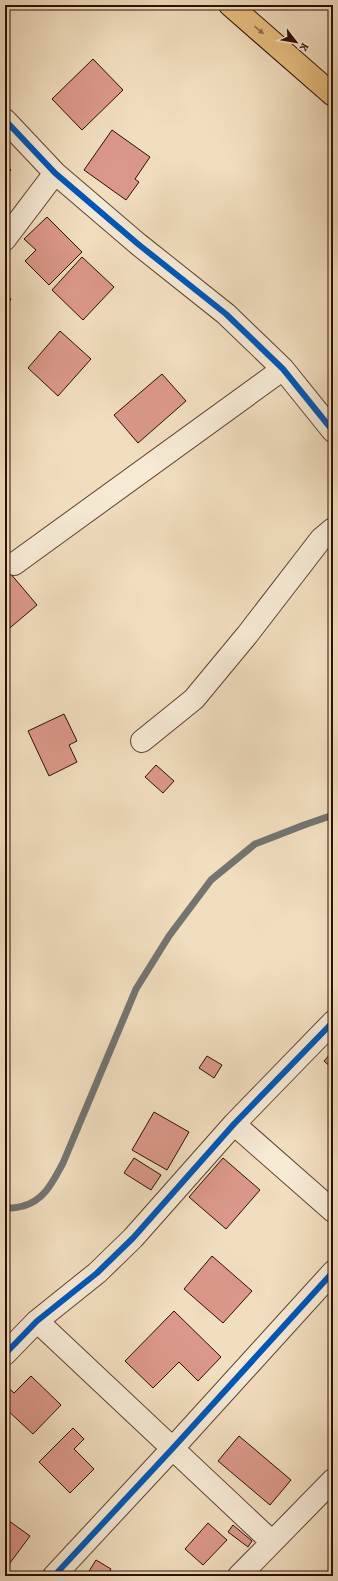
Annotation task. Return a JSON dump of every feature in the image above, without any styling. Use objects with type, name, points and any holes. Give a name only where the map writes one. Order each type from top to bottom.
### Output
[{"type":"highway","points":[[230,5],[333,94]]},
{"type":"street","points":[[5,120],[55,173],[138,244],[226,314],[283,369],[333,431]]},
{"type":"street","points":[[5,239],[55,173]]},
{"type":"street","points":[[14,564],[283,369]]},
{"type":"street","points":[[142,741],[194,699],[247,635],[321,539],[333,529]]},
{"type":"street","points":[[5,1354],[37,1321],[97,1273],[133,1238],[234,1124],[333,1022]]},
{"type":"street","points":[[234,1124],[333,1211]]},
{"type":"street","points":[[54,1576],[333,1272]]},
{"type":"street","points":[[37,1321],[272,1542]]},
{"type":"street","points":[[239,1576],[333,1480]]},
{"type":"building","points":[[93,59],[123,90],[82,130],[52,99]]},
{"type":"building","points":[[112,130],[150,157],[135,179],[139,182],[126,200],[84,170]]},
{"type":"building","points":[[5,164],[11,170],[5,176]]},
{"type":"building","points":[[47,217],[82,252],[49,285],[25,261],[36,250],[24,239]]},
{"type":"building","points":[[82,257],[114,287],[83,320],[52,290]]},
{"type":"building","points":[[5,295],[11,299],[5,309]]},
{"type":"building","points":[[60,331],[91,359],[58,396],[28,368]]},
{"type":"building","points":[[162,374],[186,401],[138,443],[114,415]]},
{"type":"building","points":[[10,573],[37,605],[5,632],[5,577]]},
{"type":"building","points":[[64,714],[77,741],[69,745],[77,762],[49,776],[28,731]]},
{"type":"building","points":[[156,765],[174,781],[163,793],[145,777]]},
{"type":"building","points":[[333,1051],[333,1069],[324,1061]]},
{"type":"building","points":[[207,1056],[222,1065],[214,1078],[199,1068]]},
{"type":"building","points":[[154,1112],[189,1132],[167,1170],[132,1150]]},
{"type":"building","points":[[134,1158],[161,1175],[151,1190],[124,1173]]},
{"type":"building","points":[[223,1158],[260,1190],[226,1229],[189,1197]]},
{"type":"building","points":[[212,1256],[252,1291],[223,1323],[184,1289]]},
{"type":"building","points":[[174,1311],[221,1357],[198,1381],[179,1362],[153,1388],[125,1361]]},
{"type":"building","points":[[31,1376],[61,1405],[33,1434],[5,1408],[5,1385],[14,1393]]},
{"type":"building","points":[[73,1428],[84,1439],[74,1449],[94,1469],[70,1493],[39,1462]]},
{"type":"building","points":[[239,1436],[291,1480],[270,1505],[218,1461]]},
{"type":"building","points":[[5,1518],[30,1536],[7,1567],[5,1565]]},
{"type":"building","points":[[208,1523],[227,1540],[203,1565],[185,1549]]},
{"type":"building","points":[[233,1525],[252,1541],[248,1547],[228,1532]]},
{"type":"building","points":[[96,1560],[111,1569],[107,1576],[86,1576]]},
{"type":"waterway","points":[[5,1207],[17,1208],[31,1203],[43,1195],[52,1183],[63,1163],[136,989],[169,936],[211,880],[255,844],[333,815]]},
{"type":"cycle path","points":[[5,120],[55,173],[138,244],[226,314],[283,369],[333,431]]},
{"type":"cycle path","points":[[5,1354],[37,1321],[97,1273],[133,1238],[234,1124],[333,1022]]},
{"type":"cycle path","points":[[54,1576],[333,1272]]}]
